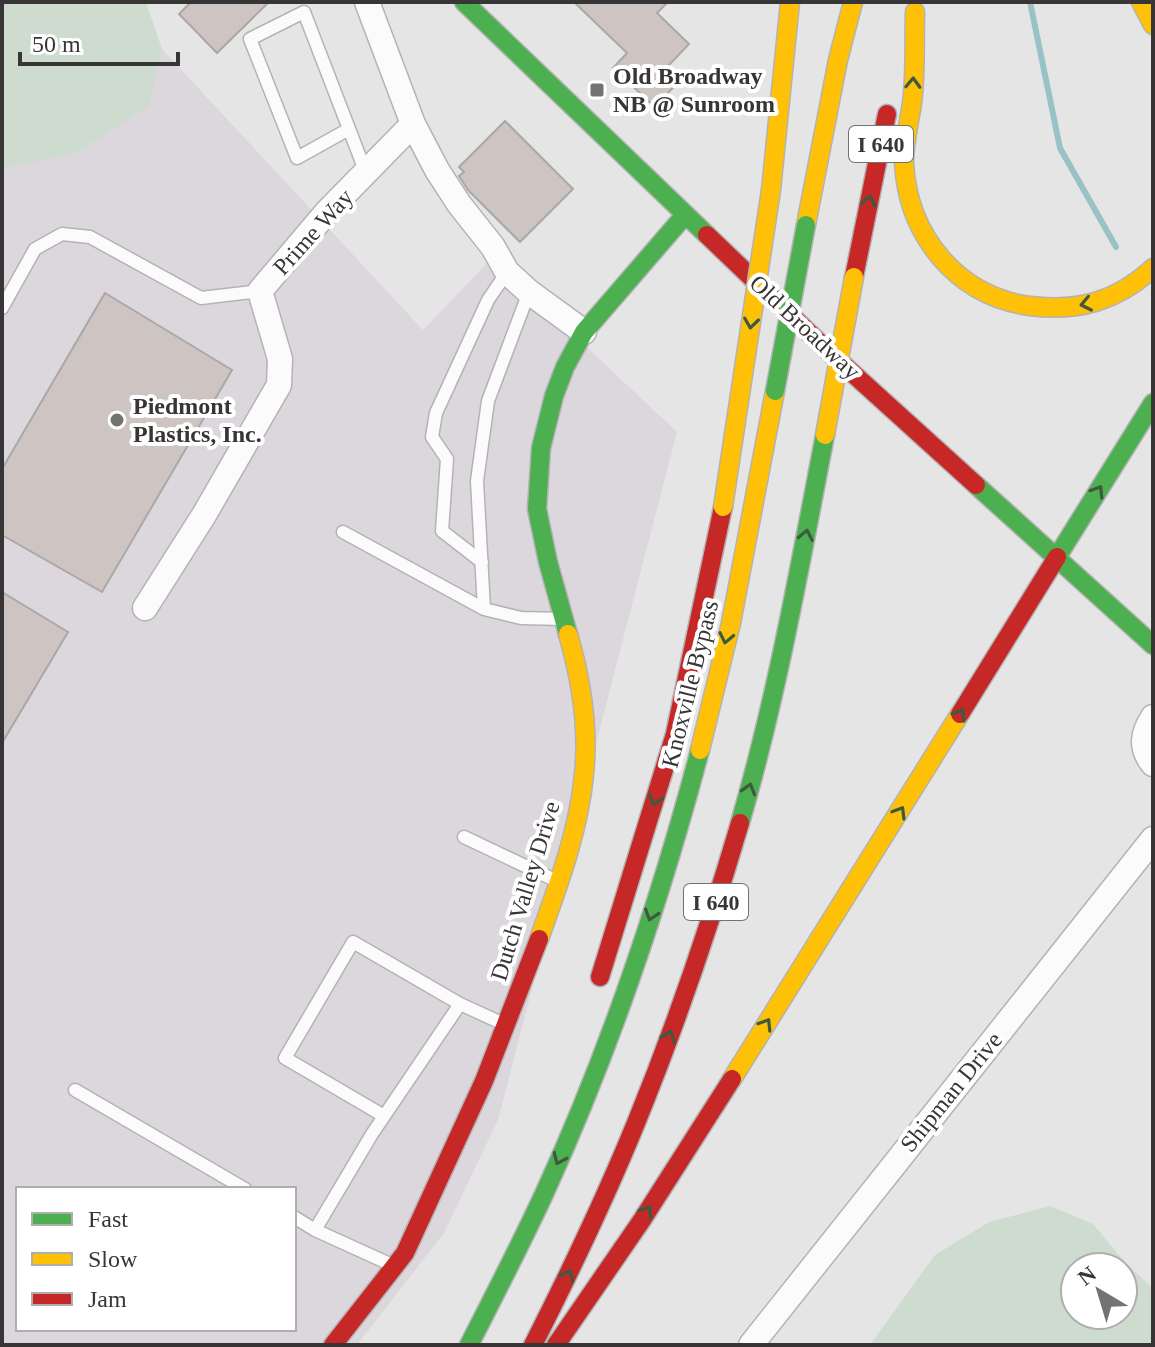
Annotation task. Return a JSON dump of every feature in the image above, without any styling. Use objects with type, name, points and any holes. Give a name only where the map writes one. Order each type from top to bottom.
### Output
[{"type":"main road","name":"Old Broadway","points":[[464,2],[827,350],[1153,645]]},
{"type":"main road","points":[[595,990],[606,963],[675,734],[723,507],[771,190],[790,2]]},
{"type":"main road","name":"Knoxville Bypass","points":[[469,1345],[572,1131],[649,922],[672,847],[713,698],[743,561],[838,60],[853,2]]},
{"type":"main road","points":[[1141,2],[1153,25]]},
{"type":"main road","points":[[916,7],[912,104],[905,135],[908,192],[927,236],[950,269],[972,286],[999,297],[1026,306],[1059,309],[1115,296],[1153,268]]},
{"type":"main road","name":"I 640","points":[[533,1345],[598,1211],[638,1115],[702,947],[729,860],[765,732],[791,614],[893,84],[916,7]]},
{"type":"main road","name":"Dutch Valley Drive","points":[[333,1345],[405,1253],[484,1081],[559,882],[584,774],[585,723],[576,663],[537,509],[541,448],[554,396],[584,332],[685,215]]},
{"type":"main road","points":[[556,1345],[602,1282],[881,843],[1153,403]]},
{"type":"street","points":[[367,2],[413,124],[459,204],[493,247],[507,272],[584,332]]},
{"type":"street","name":"Prime Way","points":[[145,608],[204,515],[279,385],[280,359],[260,291],[326,213],[413,124]]},
{"type":"street","points":[[1153,717],[1143,742],[1153,764]]},
{"type":"street","name":"Shipman Drive","points":[[751,1345],[1153,839]]},
{"type":"lane","points":[[349,129],[297,158],[250,39],[304,12],[366,173]]},
{"type":"lane","points":[[2,308],[35,249],[62,234],[90,237],[201,298],[260,291]]},
{"type":"lane","points":[[482,562],[442,531],[447,459],[432,437],[436,413],[481,314],[507,272]]},
{"type":"lane","points":[[484,609],[477,481],[488,401],[529,292]]},
{"type":"lane","points":[[343,532],[484,609],[521,618],[565,619]]},
{"type":"lane","points":[[464,837],[559,882]]},
{"type":"lane","points":[[384,1116],[285,1058],[353,942],[460,1004],[506,1025]]},
{"type":"lane","points":[[315,1230],[384,1116],[460,1004]]},
{"type":"lane","points":[[75,1090],[242,1187]]},
{"type":"lane","points":[[296,1218],[394,1266]]},
{"type":"shaded area","points":[[2,2],[146,2],[162,49],[149,106],[77,153],[2,169]]},
{"type":"shaded area","points":[[162,49],[423,330],[492,258],[677,432],[498,1120],[444,1233],[357,1345],[2,1345],[2,169],[77,153],[149,106]]},
{"type":"shaded area","points":[[1050,1206],[1093,1224],[1116,1251],[1059,1251],[1059,1331],[1139,1331],[1139,1275],[1153,1289],[1153,1345],[870,1345],[935,1255],[989,1222]]},
{"type":"building","points":[[191,2],[269,2],[217,53],[179,14]]},
{"type":"building","points":[[574,2],[668,2],[657,13],[689,44],[668,66],[681,79],[655,107],[613,68],[627,53]]},
{"type":"building","points":[[505,121],[573,189],[520,242],[468,190],[459,176],[464,172],[459,167]]},
{"type":"building","name":"Piedmont Plastics, Inc.","points":[[105,293],[232,370],[102,592],[2,535],[2,469]]},
{"type":"building","points":[[2,592],[68,632],[2,743]]},
{"type":"waterway","points":[[1030,2],[1060,148],[1116,247]]},
{"type":"traffic: fast","points":[[464,2],[707,235]]},
{"type":"traffic: fast","points":[[568,634],[537,509],[541,448],[554,396],[584,332],[685,215]]},
{"type":"traffic: fast","points":[[775,391],[806,225]]},
{"type":"traffic: fast","points":[[1057,557],[1153,403]]},
{"type":"traffic: fast","points":[[740,823],[777,679],[825,435]]},
{"type":"traffic: fast","points":[[976,485],[1153,645]]},
{"type":"traffic: fast","points":[[469,1345],[545,1192],[612,1030],[651,919],[700,750]]},
{"type":"traffic: slow","points":[[771,190],[790,2]]},
{"type":"traffic: slow","points":[[806,225],[838,60],[853,2]]},
{"type":"traffic: slow","points":[[1141,2],[1153,25]]},
{"type":"traffic: slow","points":[[915,12],[913,92],[904,163],[915,215],[926,238],[941,258],[959,276],[980,290],[1004,300],[1048,307],[1096,302],[1125,289],[1153,268]]},
{"type":"traffic: slow","points":[[723,507],[771,190]]},
{"type":"traffic: slow","points":[[825,435],[854,277]]},
{"type":"traffic: slow","points":[[700,750],[731,623],[775,391]]},
{"type":"traffic: slow","points":[[539,939],[573,837],[584,774],[583,703],[568,634]]},
{"type":"traffic: slow","points":[[732,1079],[960,714]]},
{"type":"traffic: jam","points":[[854,277],[887,114]]},
{"type":"traffic: jam","points":[[707,235],[827,350],[976,485]]},
{"type":"traffic: jam","points":[[600,977],[675,734],[723,507]]},
{"type":"traffic: jam","points":[[960,714],[1057,557]]},
{"type":"traffic: jam","points":[[533,1345],[600,1207],[651,1086],[692,974],[740,823]]},
{"type":"traffic: jam","points":[[333,1345],[405,1253],[484,1081],[539,939]]},
{"type":"traffic: jam","points":[[556,1345],[642,1220],[732,1079]]},
{"type":"place","name":"Old Broadway NB @ Sunroom","points":[[597,90]]},
{"type":"place","name":"Piedmont Plastics, Inc.","points":[[117,420]]}]
